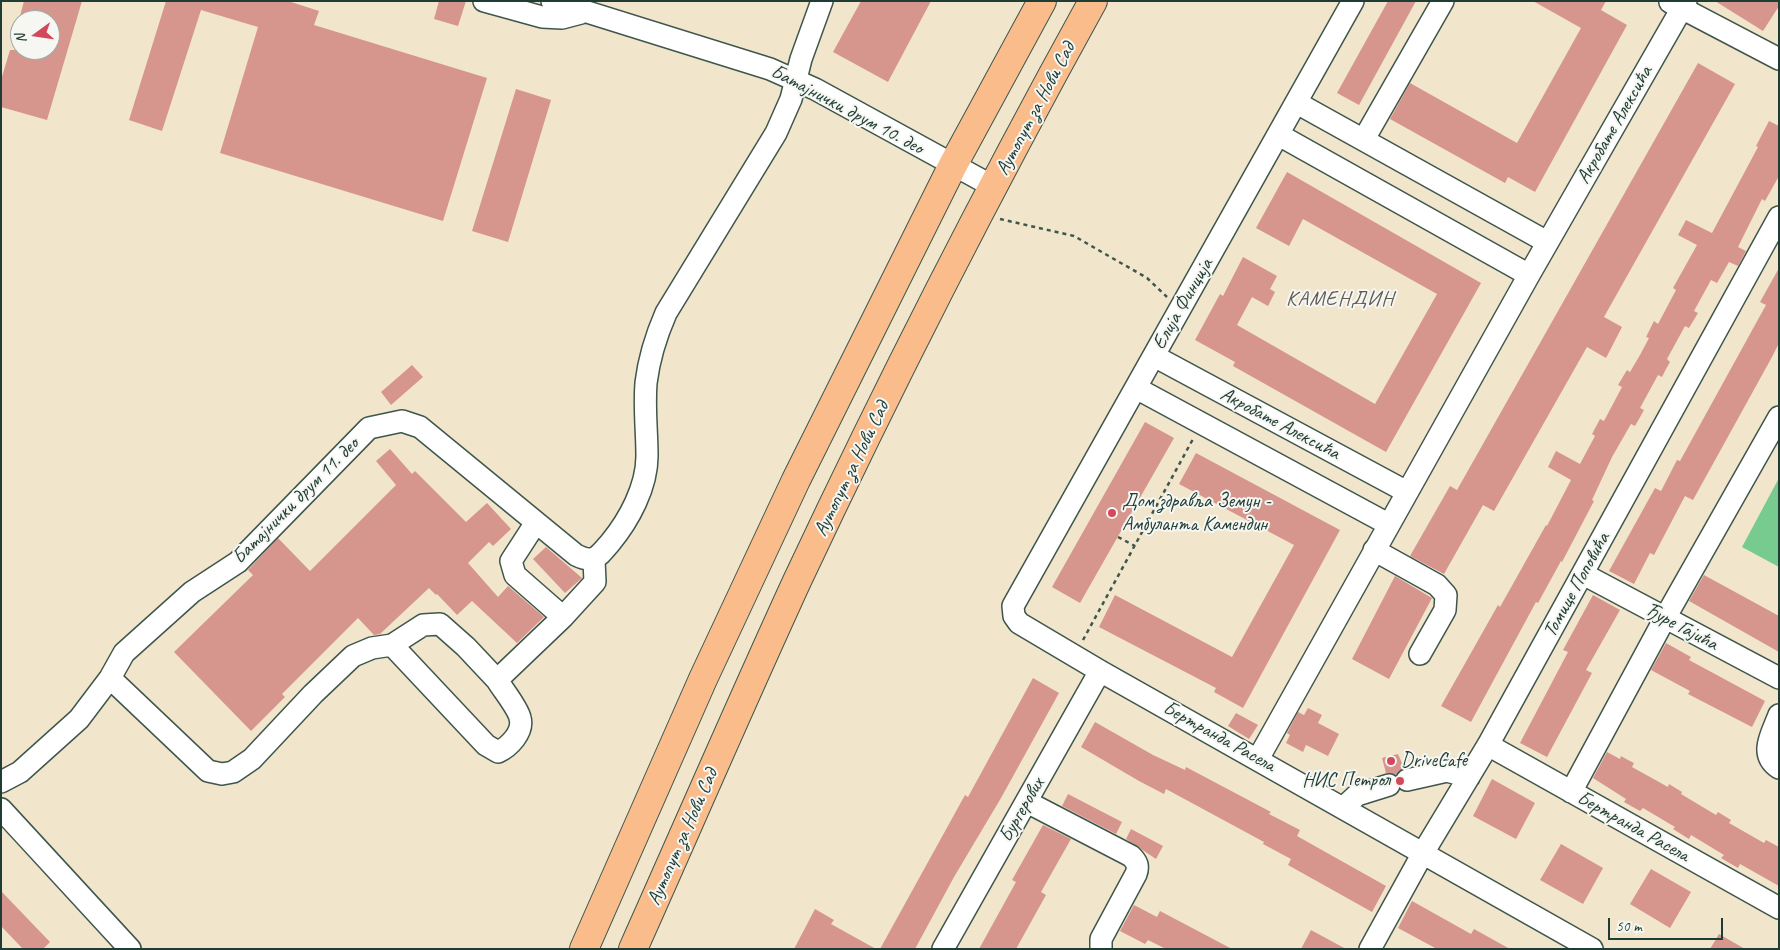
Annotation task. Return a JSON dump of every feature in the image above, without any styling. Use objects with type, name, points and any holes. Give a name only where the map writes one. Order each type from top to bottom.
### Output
[{"type":"main road","points":[[584,949],[755,565],[953,165],[1042,1]]},
{"type":"main road","name":"Аутопут за Нови Сад","points":[[633,949],[798,580],[911,347],[1093,1]]},
{"type":"street","points":[[484,1],[542,16],[562,18],[584,12]]},
{"type":"street","name":"Батајнички друм 10. део","points":[[552,1],[770,69],[796,80],[994,188]]},
{"type":"street","points":[[497,680],[563,617],[595,582],[594,560],[617,535],[634,506],[645,472],[647,458],[645,424],[646,383],[653,345],[666,313],[776,133],[791,100],[822,1]]},
{"type":"street","name":"Елија Финција","points":[[1013,606],[1353,1]]},
{"type":"street","points":[[1364,140],[1443,1]]},
{"type":"street","points":[[1679,4],[1779,58]]},
{"type":"street","name":"Акробате Алексића","points":[[1258,759],[1679,4]]},
{"type":"street","points":[[1297,102],[1548,242]]},
{"type":"street","points":[[1279,135],[1529,275]]},
{"type":"street","name":"Томице Поповића","points":[[1370,949],[1423,853],[1488,745],[1779,217]]},
{"type":"street","name":"Акробате Алексића","points":[[1154,356],[1407,492]]},
{"type":"street","name":"Акробате Алексића","points":[[1136,388],[1388,524]]},
{"type":"street","points":[[1572,792],[1665,618],[1779,417]]},
{"type":"street","name":"Батајнички друм 11. део","points":[[1,782],[20,772],[79,719],[110,678],[124,653],[192,592],[238,562],[369,428],[402,421],[420,427],[535,524],[576,555],[586,560],[594,560]]},
{"type":"street","points":[[535,524],[512,561],[515,575],[563,617]]},
{"type":"street","points":[[1374,550],[1437,585],[1446,595],[1445,610],[1420,654]]},
{"type":"street","name":"Ђуре Гајића","points":[[1583,574],[1779,678]]},
{"type":"street","name":"Бертранда Расела","points":[[1013,606],[1014,616],[1019,623],[1100,671],[1344,807],[1592,949]]},
{"type":"street","points":[[110,678],[208,771],[222,774],[233,772],[252,759],[313,694],[353,656],[372,648],[392,645],[423,624],[440,624],[466,647],[497,680],[520,718],[519,732],[505,749],[498,752],[486,745],[392,645]]},
{"type":"street","name":"Бургерових","points":[[943,949],[1100,671]]},
{"type":"street","points":[[1779,715],[1767,751],[1770,762],[1779,768]]},
{"type":"street","name":"Бертранда Расела","points":[[1488,745],[1779,908]]},
{"type":"street","points":[[1344,807],[1356,795],[1398,782],[1447,771],[1469,777]]},
{"type":"street","points":[[1027,802],[1131,856],[1136,861],[1138,868],[1136,874],[1101,938],[1101,949]]},
{"type":"street","points":[[1,809],[130,949]]},
{"type":"path","points":[[981,212],[1001,220],[1074,236],[1087,242],[1147,278],[1180,309]]},
{"type":"path","points":[[1083,640],[1202,423]]},
{"type":"path","points":[[1118,537],[1135,546]]},
{"type":"green space","points":[[1779,478],[1779,567],[1742,547]]},
{"type":"building","points":[[24,1],[82,1],[47,120],[1,107],[1,80],[10,50],[10,60],[60,60],[60,10],[22,10]]},
{"type":"building","points":[[166,1],[288,1],[319,11],[314,25],[487,78],[443,221],[220,153],[258,27],[201,10],[162,131],[129,120]]},
{"type":"building","points":[[439,1],[466,1],[458,26],[434,19]]},
{"type":"building","points":[[861,1],[931,1],[888,82],[833,52]]},
{"type":"building","points":[[1388,1],[1416,1],[1359,105],[1337,93]]},
{"type":"building","points":[[1533,1],[1606,1],[1601,10],[1627,25],[1535,192],[1508,177],[1505,183],[1390,119],[1410,83],[1517,143],[1581,28]]},
{"type":"building","points":[[1715,1],[1779,1],[1779,6],[1763,31]]},
{"type":"building","points":[[1698,63],[1735,84],[1604,317],[1622,327],[1606,358],[1587,347],[1494,511],[1483,505],[1444,574],[1410,556],[1450,486],[1457,490]]},
{"type":"building","points":[[516,89],[551,100],[508,242],[472,231]]},
{"type":"building","points":[[1769,121],[1779,126],[1779,176],[1765,201],[1762,199],[1738,247],[1746,251],[1738,266],[1729,262],[1717,283],[1711,280],[1694,311],[1698,313],[1689,328],[1685,326],[1667,359],[1670,362],[1662,377],[1658,375],[1640,408],[1644,410],[1639,419],[1635,426],[1631,424],[1612,457],[1592,500],[1594,501],[1562,562],[1538,603],[1536,602],[1471,722],[1441,706],[1498,605],[1500,607],[1547,526],[1571,480],[1548,467],[1556,451],[1580,464],[1595,436],[1592,434],[1600,419],[1604,421],[1622,387],[1618,385],[1627,370],[1630,372],[1640,355],[1649,338],[1646,337],[1654,321],[1658,324],[1676,290],[1673,288],[1697,245],[1678,235],[1686,220],[1712,233],[1758,147],[1756,146]]},
{"type":"building","points":[[1287,172],[1481,283],[1386,452],[1233,366],[1235,362],[1195,340],[1220,294],[1223,296],[1243,257],[1277,276],[1270,289],[1275,292],[1268,306],[1252,297],[1237,325],[1375,404],[1437,294],[1303,219],[1289,246],[1256,228]]},
{"type":"building","points":[[1779,268],[1779,343],[1693,500],[1685,496],[1654,555],[1650,553],[1634,584],[1609,571],[1655,488],[1661,491],[1677,460],[1680,461],[1766,305],[1760,302]]},
{"type":"building","points":[[412,365],[423,377],[391,405],[381,392]]},
{"type":"building","name":"Дом здравља Земун - Амбуланта Камендин","points":[[1145,422],[1174,438],[1080,603],[1052,587]]},
{"type":"building","points":[[390,449],[412,474],[415,471],[466,522],[487,503],[511,529],[493,546],[489,542],[468,563],[498,597],[508,586],[544,617],[517,643],[472,601],[457,615],[429,588],[380,634],[374,635],[358,618],[282,694],[285,697],[251,731],[174,652],[253,575],[248,570],[278,538],[310,571],[396,485],[376,461]]},
{"type":"building","points":[[1196,453],[1340,530],[1243,708],[1214,692],[1216,688],[1099,627],[1115,595],[1232,657],[1294,545],[1179,484]]},
{"type":"building","points":[[546,547],[582,578],[565,593],[533,559]]},
{"type":"building","points":[[1704,575],[1779,616],[1779,652],[1689,601]]},
{"type":"building","points":[[1395,576],[1432,598],[1389,679],[1352,659]]},
{"type":"building","points":[[1593,595],[1620,610],[1586,670],[1592,673],[1547,757],[1520,743],[1568,652],[1563,650]]},
{"type":"building","points":[[1666,643],[1691,657],[1689,660],[1765,701],[1752,727],[1688,694],[1690,691],[1651,670]]},
{"type":"building","points":[[1033,678],[1059,693],[1001,798],[954,877],[915,949],[880,949],[965,795],[968,797]]},
{"type":"building","points":[[1308,708],[1322,715],[1318,723],[1339,734],[1328,756],[1306,745],[1303,752],[1286,743],[1290,735],[1287,733],[1298,712],[1304,715]]},
{"type":"building","points":[[1236,713],[1258,725],[1249,739],[1228,726]]},
{"type":"building","points":[[1095,722],[1153,755],[1185,770],[1186,767],[1271,812],[1269,814],[1300,830],[1297,836],[1386,886],[1372,912],[1288,865],[1291,859],[1263,844],[1264,842],[1166,789],[1164,794],[1081,747]]},
{"type":"building","points":[[1607,752],[1620,759],[1621,756],[1634,763],[1632,767],[1668,787],[1669,784],[1682,792],[1681,794],[1716,815],[1718,812],[1731,820],[1729,823],[1764,843],[1766,840],[1779,847],[1779,886],[1740,864],[1738,868],[1721,858],[1724,855],[1691,835],[1689,839],[1673,829],[1675,827],[1643,808],[1640,811],[1624,802],[1626,799],[1593,778]]},
{"type":"building","points":[[1398,754],[1404,768],[1396,775],[1386,773],[1382,758]]},
{"type":"building","points":[[1492,779],[1535,803],[1516,839],[1473,816]]},
{"type":"building","points":[[1068,794],[1122,822],[1116,834],[1062,806]]},
{"type":"building","points":[[1043,825],[1071,839],[1041,892],[1046,895],[1016,949],[979,949],[1016,882],[1012,880]]},
{"type":"building","points":[[1131,829],[1163,846],[1156,859],[1126,839]]},
{"type":"building","points":[[1561,844],[1603,868],[1583,904],[1540,880]]},
{"type":"building","points":[[1651,869],[1691,892],[1670,928],[1630,904]]},
{"type":"building","points":[[1,891],[50,942],[43,949],[23,949],[1,926]]},
{"type":"building","points":[[1412,901],[1471,934],[1474,929],[1510,949],[1437,949],[1398,928]]},
{"type":"building","points":[[1134,905],[1157,917],[1160,911],[1232,949],[1166,949],[1148,940],[1145,944],[1120,931]]},
{"type":"building","points":[[815,909],[834,920],[831,924],[876,949],[794,949]]},
{"type":"building","points":[[1311,930],[1346,949],[1301,949]]},
{"type":"building","points":[[1719,934],[1745,949],[1710,949]]},
{"type":"place","name":"Дом здравља Земун - Амбуланта Камендин","points":[[1112,513]]},
{"type":"place","name":"DriveCafe","points":[[1391,761]]},
{"type":"place","name":"НИС Петрол","points":[[1400,781]]},
{"type":"district","name":"КАМЕНДИН","points":[[1340,299]]}]
